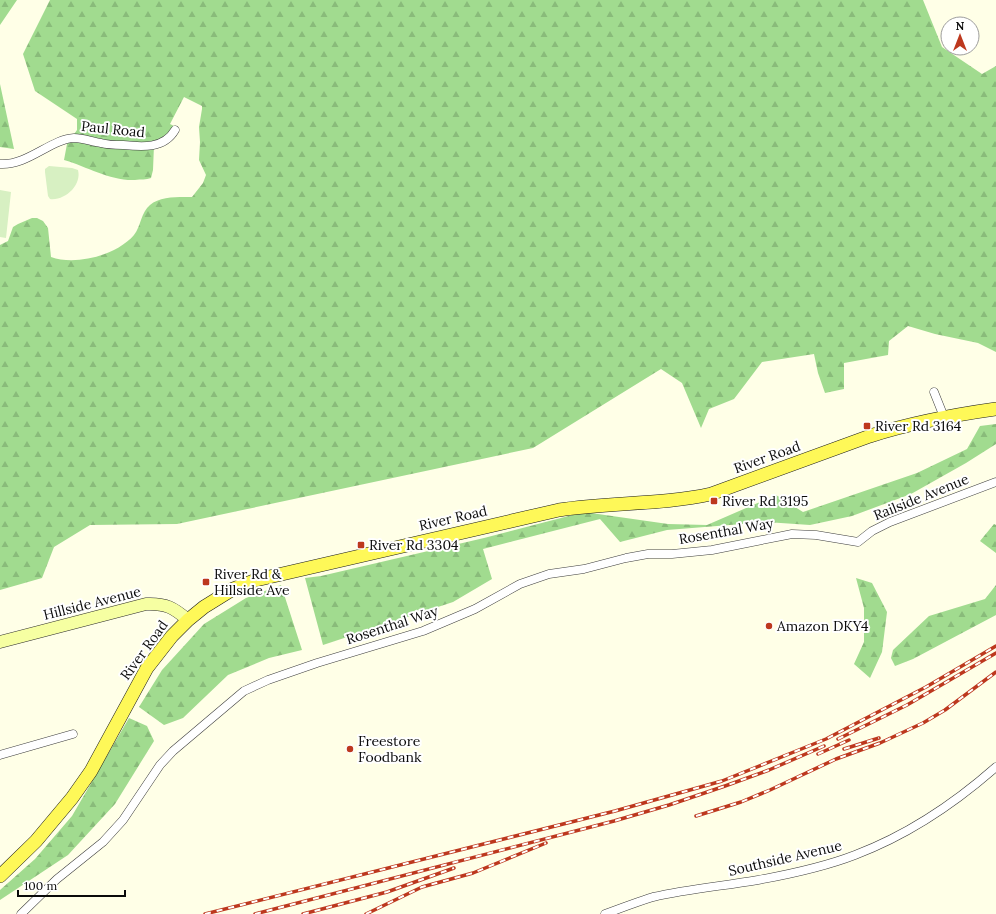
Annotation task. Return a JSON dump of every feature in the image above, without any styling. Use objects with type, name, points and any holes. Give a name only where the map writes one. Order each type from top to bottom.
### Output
[{"type":"main road","name":"River Road","points":[[1,872],[36,841],[72,798],[91,771],[147,668],[172,636],[204,607],[233,590],[256,580],[559,510],[586,505],[684,499],[711,494],[870,436],[896,428],[944,417],[996,409]]},
{"type":"street","name":"Paul Road","points":[[0,164],[16,162],[65,139],[81,138],[104,144],[145,147],[164,141],[173,134],[175,130]]},
{"type":"street","points":[[934,392],[944,417]]},
{"type":"street","name":"Railside Avenue","points":[[858,542],[872,531],[890,522],[996,482]]},
{"type":"street","name":"Rosenthal Way","points":[[21,914],[57,879],[103,842],[124,820],[160,765],[172,751],[244,691],[268,680],[423,630],[475,609],[520,584],[549,574],[584,569],[648,554],[672,554],[712,550],[792,534],[816,535],[858,542]]},
{"type":"street","name":"Hillside Avenue","points":[[0,642],[146,604],[167,605],[188,620]]},
{"type":"street","points":[[0,755],[73,734]]},
{"type":"street","name":"Southside Avenue","points":[[604,914],[629,904],[654,897],[758,880],[826,865],[854,856],[902,834],[933,816],[953,802],[996,767]]},
{"type":"green space","points":[[0,0],[17,0],[0,25]]},
{"type":"green space","points":[[50,0],[923,0],[940,42],[940,56],[955,56],[982,74],[996,66],[996,352],[978,343],[935,334],[908,326],[889,341],[888,355],[844,363],[844,389],[825,393],[818,373],[814,354],[762,362],[734,399],[709,409],[701,428],[682,383],[661,369],[533,448],[177,524],[90,525],[54,547],[42,578],[0,590],[0,245],[8,241],[13,227],[32,218],[37,218],[43,221],[48,228],[51,257],[72,260],[96,257],[127,242],[134,235],[147,208],[154,202],[176,197],[192,197],[203,183],[206,175],[199,160],[199,127],[202,106],[184,97],[170,124],[178,128],[154,145],[153,170],[151,178],[126,180],[108,176],[64,160],[67,144],[77,130],[77,119],[35,91],[23,54]]},
{"type":"green space","points":[[0,84],[14,149],[0,147]]},
{"type":"green space","points":[[49,166],[78,170],[79,176],[75,186],[67,195],[56,199],[50,199],[48,196],[45,169]]},
{"type":"green space","points":[[0,190],[11,192],[6,238],[0,237]]},
{"type":"green space","points":[[996,424],[996,444],[911,494],[852,516],[810,525],[766,522],[667,530],[620,542],[600,519],[483,549],[492,579],[453,602],[323,645],[305,578],[321,576],[484,538],[584,512],[668,524],[707,525],[776,495],[803,512],[917,473],[967,449],[980,426]]},
{"type":"green space","points":[[994,524],[996,525],[996,553],[980,541]]},
{"type":"green space","points":[[856,578],[872,583],[887,612],[882,652],[870,678],[854,664],[864,642],[864,608]]},
{"type":"green space","points":[[281,585],[302,650],[269,658],[228,675],[183,718],[164,725],[139,707],[162,670],[204,624],[246,598]]},
{"type":"green space","points":[[996,585],[996,615],[913,659],[895,666],[891,658],[893,650],[929,616],[985,599]]},
{"type":"green space","points":[[129,718],[147,726],[154,741],[115,804],[68,855],[0,900],[0,890],[35,859],[72,816]]},
{"type":"railway","points":[[205,914],[615,811],[722,781],[826,739],[926,687],[996,646]]},
{"type":"railway","points":[[838,739],[907,705],[996,653]]},
{"type":"railway","points":[[696,816],[741,802],[836,759],[880,743],[923,723],[945,710],[996,672]]},
{"type":"railway","points":[[844,749],[879,738]]},
{"type":"railway","points":[[818,754],[849,740]]},
{"type":"railway","points":[[255,914],[614,821],[669,805],[769,770],[824,746]]},
{"type":"railway","points":[[366,914],[422,887],[473,873],[546,843]]},
{"type":"railway","points":[[303,914],[387,892],[454,868]]},
{"type":"place","name":"River Rd 3164","points":[[867,426]]},
{"type":"place","name":"River Rd 3195","points":[[714,501]]},
{"type":"place","name":"River Rd 3304","points":[[361,545]]},
{"type":"place","name":"River Rd & Hillside Ave","points":[[206,582]]},
{"type":"place","name":"Amazon DKY4","points":[[769,626]]},
{"type":"place","name":"Freestore Foodbank","points":[[350,749]]}]
